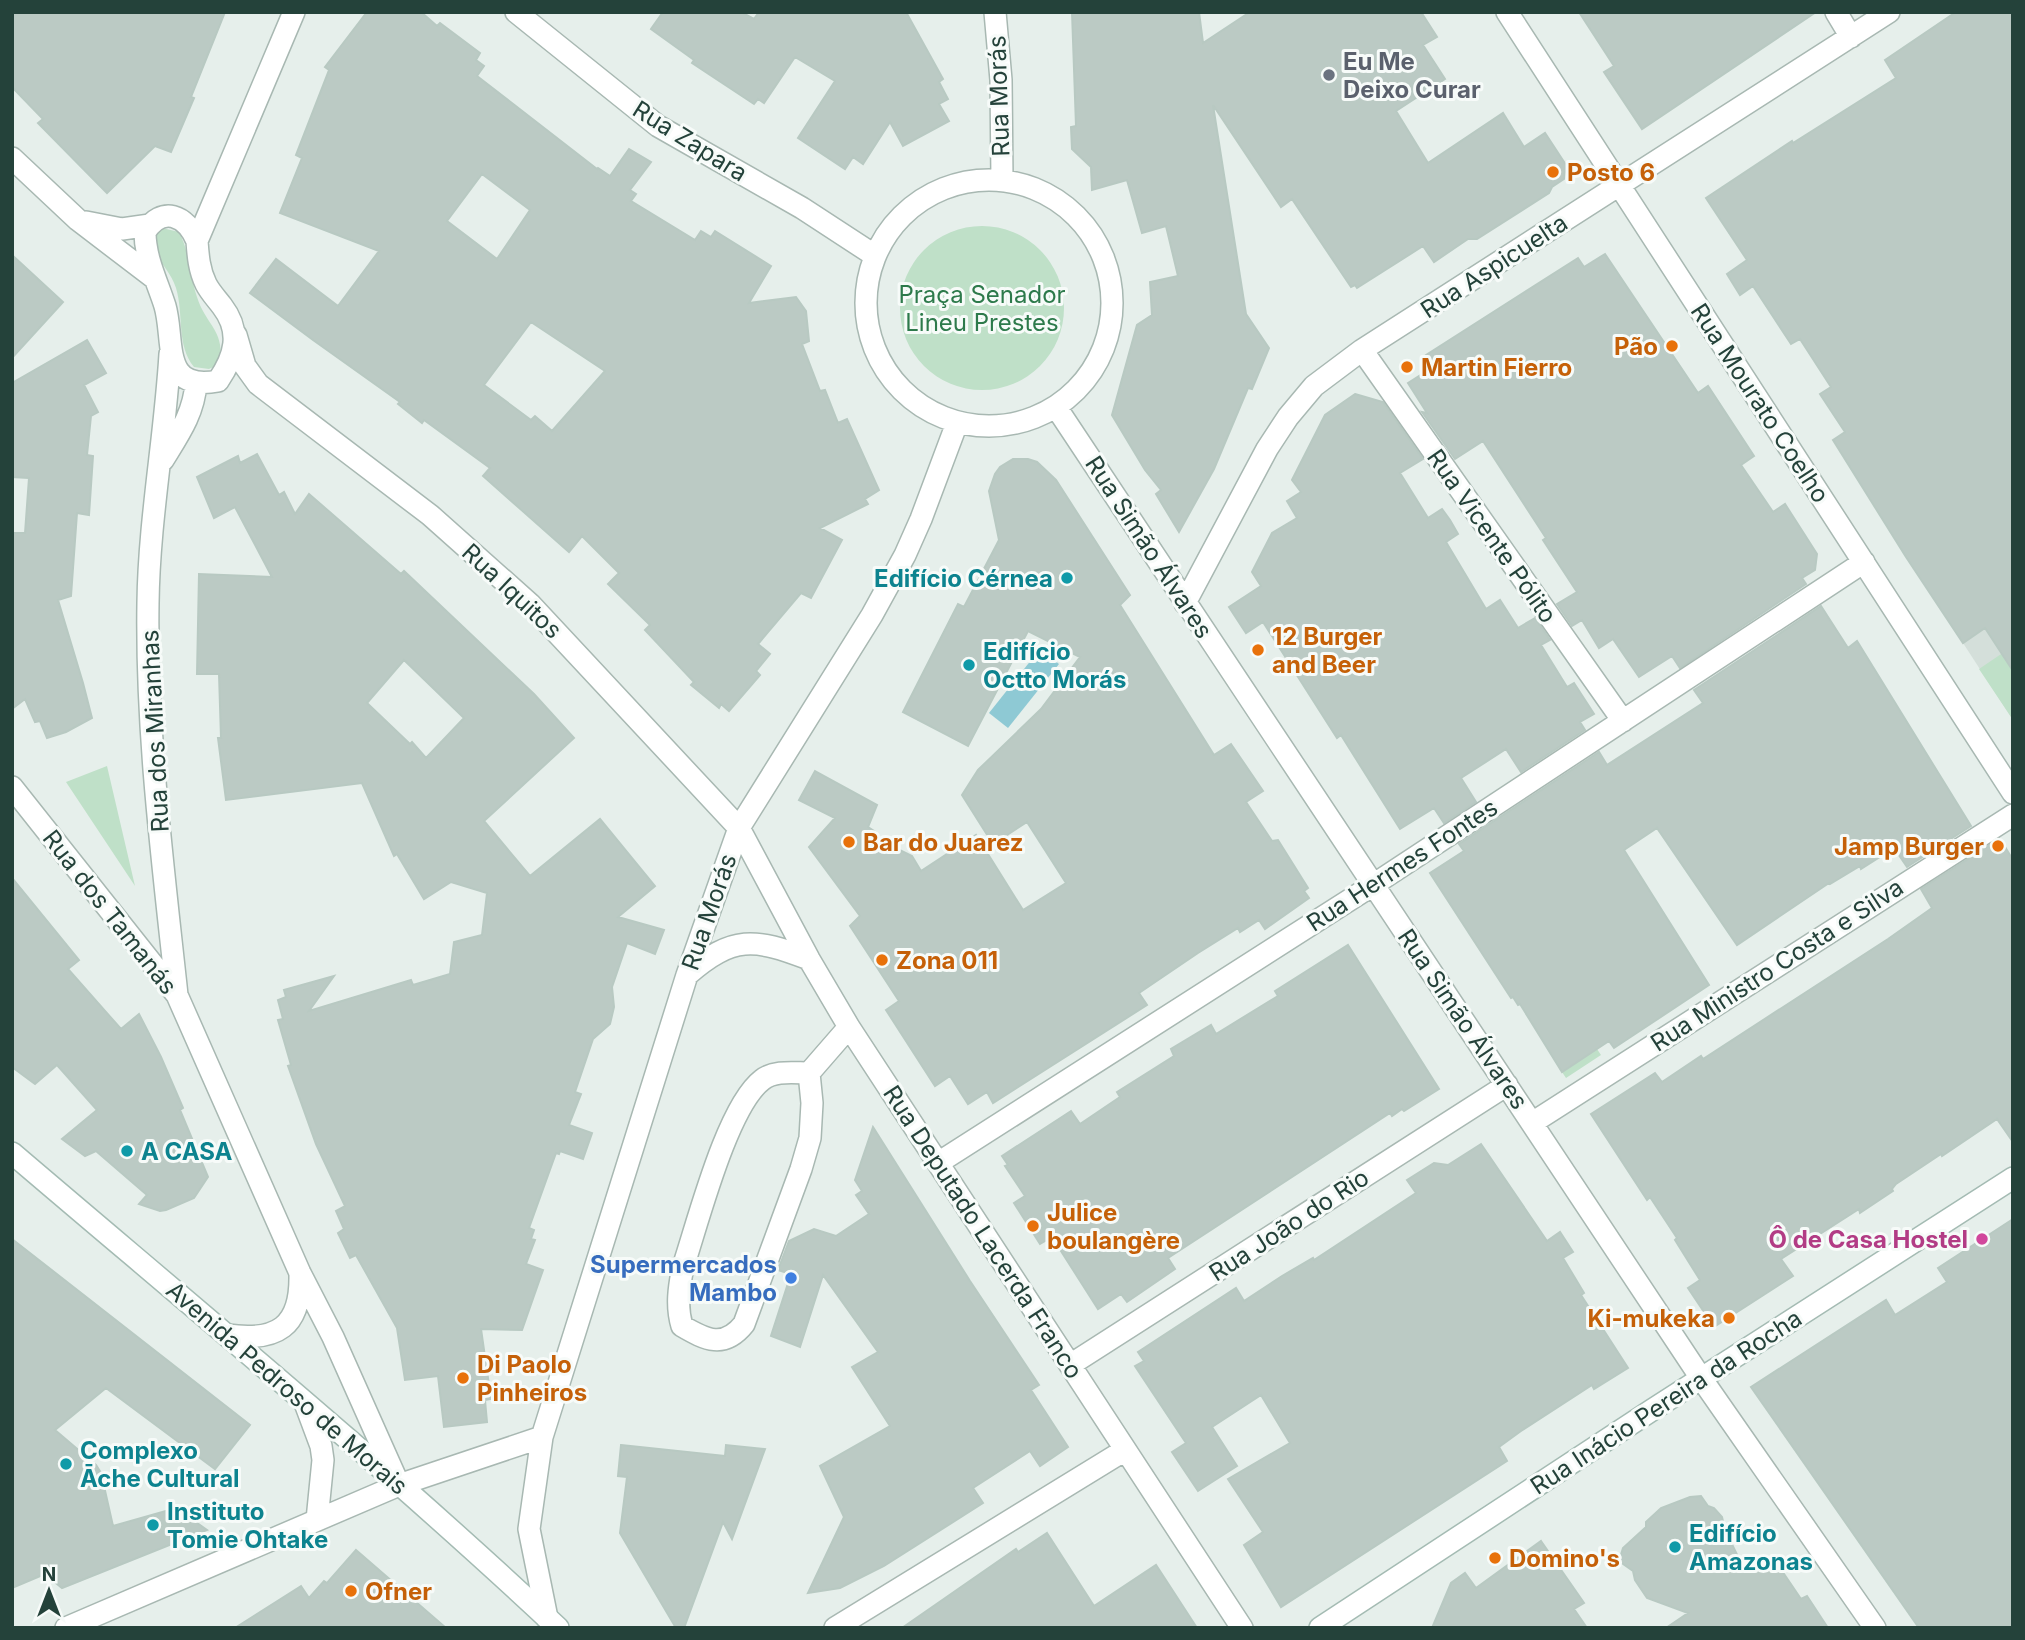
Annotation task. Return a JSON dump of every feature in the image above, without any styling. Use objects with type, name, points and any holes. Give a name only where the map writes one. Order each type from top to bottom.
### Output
[{"type":"street","points":[[197,240],[294,12]]},
{"type":"street","name":"Rua Zapara","points":[[516,12],[658,126],[802,208],[874,255]]},
{"type":"street","name":"Rua Morás","points":[[995,12],[1001,80],[1002,180]]},
{"type":"street","name":"Rua Mourato Coelho","points":[[1507,12],[2013,793]]},
{"type":"street","points":[[1836,12],[1852,37]]},
{"type":"street","name":"Rua Aspicuelta","points":[[1185,603],[1266,449],[1314,386],[1362,350],[1889,12]]},
{"type":"street","points":[[12,158],[78,220],[154,278]]},
{"type":"street","points":[[1002,180],[1044,192],[1079,218],[1103,254],[1113,296],[1107,339],[1088,378],[1056,407],[1025,421],[991,427],[957,422],[925,409],[897,387],[877,358],[866,324],[865,288],[874,255],[895,221],[926,196],[963,182],[1002,180]]},
{"type":"street","points":[[78,220],[122,229],[149,225],[158,219],[197,209],[215,194]]},
{"type":"street","points":[[176,216],[188,223],[197,240]]},
{"type":"street","name":"Rua dos Miranhas","points":[[149,225],[145,232],[145,245],[165,307],[170,354],[148,601],[149,686],[156,797],[177,995]]},
{"type":"street","name":"Rua Iquitos","points":[[197,240],[202,275],[213,296],[229,316],[245,366],[258,384],[429,514],[530,604],[739,828]]},
{"type":"street","points":[[218,381],[233,355],[236,335]]},
{"type":"street","name":"Rua Vicente Pólito","points":[[1362,350],[1623,721]]},
{"type":"street","points":[[170,354],[179,370],[195,383],[242,380],[258,384]]},
{"type":"street","name":"Rua dos Miranhas","points":[[158,467],[190,415],[195,402],[195,383]]},
{"type":"street","name":"Rua Simão Álvares","points":[[1056,407],[1701,1378],[1875,1628]]},
{"type":"street","name":"Rua Morás","points":[[552,1623],[529,1529],[542,1437],[687,975],[739,828],[872,615],[905,555],[957,422]]},
{"type":"street","name":"Rua Hermes Fontes","points":[[938,1163],[1373,885],[1864,562]]},
{"type":"street","name":"Rua dos Tamanás","points":[[12,787],[177,995],[300,1273],[333,1337],[399,1485]]},
{"type":"street","name":"Rua Ministro Costa e Silva","points":[[1532,1123],[2013,815]]},
{"type":"street","name":"Rua Deputado Lacerda Franco","points":[[739,828],[809,959],[849,1027],[1242,1628]]},
{"type":"street","points":[[687,975],[720,949],[738,944],[783,949],[809,959]]},
{"type":"street","points":[[809,1073],[783,1073],[764,1078],[746,1095],[728,1131],[679,1285],[678,1315],[682,1326],[695,1334],[718,1341],[736,1334],[744,1324],[810,1138],[812,1103],[809,1073],[849,1027]]},
{"type":"street","name":"Rua João do Rio","points":[[1070,1365],[1507,1085]]},
{"type":"street","name":"Avenida Pedroso de Morais","points":[[12,1153],[227,1335],[552,1623]]},
{"type":"street","name":"Rua Inácio Pereira da Rocha","points":[[1320,1628],[1701,1378],[2013,1178]]},
{"type":"street","name":"Rua dos Tamanás","points":[[227,1335],[246,1338],[265,1336],[284,1328],[295,1312],[300,1296],[300,1273]]},
{"type":"street","points":[[305,1403],[321,1446],[323,1460],[317,1520]]},
{"type":"street","points":[[66,1628],[399,1485],[542,1437]]},
{"type":"street","points":[[835,1628],[1125,1450]]},
{"type":"shaded area","points":[[2013,610],[2013,720],[1963,643]]},
{"type":"green space","name":"Praça Senador Lineu Prestes","points":[[982,226],[1013,232],[1040,250],[1058,277],[1064,308],[1058,339],[1040,366],[1013,384],[982,390],[951,384],[924,366],[906,339],[900,308],[906,277],[924,250],[951,232]]},
{"type":"green space","points":[[162,228],[179,232],[197,297],[220,343],[220,364],[209,369],[194,367],[185,349],[176,288],[153,243],[153,234]]},
{"type":"green space","points":[[2013,646],[2013,662],[2009,665],[2013,671],[2013,720],[1979,669]]},
{"type":"green space","points":[[107,766],[135,886],[66,782]]},
{"type":"green space","points":[[1597,1049],[1601,1055],[1566,1078],[1562,1072]]},
{"type":"water","points":[[1040,649],[1059,664],[1008,728],[989,713]]},
{"type":"building","points":[[12,12],[225,12],[171,152],[155,146],[107,193],[38,123],[43,119],[12,87]]},
{"type":"building","points":[[367,12],[421,12],[437,26],[440,23],[480,53],[476,60],[484,66],[477,76],[597,169],[610,176],[629,149],[651,162],[630,190],[636,194],[631,201],[695,240],[701,231],[711,237],[715,231],[771,266],[749,303],[796,297],[806,311],[809,341],[802,344],[820,391],[825,390],[838,423],[847,419],[879,490],[865,499],[868,504],[820,528],[842,540],[811,598],[801,593],[758,644],[770,654],[756,671],[760,675],[729,711],[721,704],[719,708],[691,685],[694,682],[645,630],[650,625],[608,584],[619,573],[582,536],[569,552],[483,476],[490,468],[424,420],[422,423],[398,404],[400,402],[250,293],[276,259],[338,306],[379,251],[280,213],[302,158],[296,155],[329,70],[325,67]],"holes":[[[482,174],[530,210],[497,259],[447,221]],[[531,322],[605,371],[552,431],[535,416],[531,420],[484,385]]]},
{"type":"building","points":[[663,12],[741,12],[754,19],[759,12],[906,12],[943,79],[939,82],[948,99],[939,104],[949,121],[903,146],[890,122],[863,164],[853,157],[845,169],[798,138],[835,81],[795,57],[764,103],[758,99],[754,104],[692,63],[694,60],[651,29]]},
{"type":"building","points":[[1072,12],[1199,12],[1203,43],[1250,12],[1421,12],[1437,37],[1423,45],[1445,79],[1396,111],[1428,163],[1503,113],[1524,147],[1545,133],[1566,165],[1564,179],[1552,187],[1549,193],[1477,239],[1468,239],[1434,262],[1423,246],[1357,288],[1355,285],[1351,287],[1292,199],[1281,207],[1213,105],[1246,314],[1269,348],[1252,389],[1248,388],[1214,469],[1179,532],[1156,494],[1161,490],[1145,470],[1112,415],[1137,325],[1152,315],[1150,282],[1178,276],[1166,226],[1142,233],[1127,180],[1092,190],[1091,167],[1072,149],[1071,127],[1076,126]]},
{"type":"building","points":[[1579,12],[1816,12],[1642,129],[1604,72],[1614,66]]},
{"type":"building","points":[[1956,12],[2013,12],[2013,671],[1985,628],[1963,643],[1906,557],[1833,440],[1845,432],[1820,394],[1831,387],[1800,339],[1791,344],[1753,286],[1740,295],[1727,274],[1747,260],[1706,198],[1792,141],[1793,143],[1896,78],[1885,60]]},
{"type":"building","points":[[1605,254],[1698,393],[1708,386],[1754,456],[1741,465],[1773,512],[1785,504],[1817,554],[1815,570],[1802,578],[1806,584],[1680,668],[1672,656],[1639,677],[1613,639],[1599,648],[1582,620],[1572,626],[1557,604],[1577,592],[1543,540],[1546,538],[1483,441],[1455,459],[1422,412],[1427,413],[1408,383],[1433,367],[1426,355],[1578,258],[1584,267]]},
{"type":"building","points":[[12,255],[63,302],[12,358]]},
{"type":"building","points":[[87,340],[106,373],[84,385],[98,412],[91,416],[87,455],[93,456],[89,515],[77,513],[71,596],[58,600],[92,718],[66,732],[47,738],[40,721],[35,722],[25,699],[12,709],[12,533],[25,533],[29,478],[12,477],[12,383]]},
{"type":"building","points":[[1355,394],[1383,402],[1423,459],[1400,473],[1428,518],[1442,509],[1450,520],[1458,534],[1446,542],[1486,609],[1500,600],[1518,628],[1535,618],[1550,640],[1541,645],[1567,687],[1574,683],[1594,714],[1580,722],[1585,730],[1521,772],[1506,749],[1461,778],[1476,802],[1444,823],[1434,808],[1400,829],[1341,735],[1337,738],[1263,622],[1246,633],[1229,607],[1261,586],[1252,572],[1272,533],[1297,518],[1287,501],[1301,492],[1292,480],[1325,415]]},
{"type":"building","points":[[257,454],[279,495],[284,492],[295,514],[309,494],[401,574],[404,571],[534,694],[574,738],[484,821],[530,876],[600,819],[655,886],[618,917],[664,930],[655,954],[627,943],[612,987],[614,1007],[610,1024],[593,1039],[575,1092],[581,1094],[569,1125],[592,1133],[583,1159],[560,1151],[559,1154],[556,1153],[529,1228],[534,1230],[531,1239],[535,1240],[526,1264],[543,1270],[522,1330],[481,1329],[491,1399],[485,1400],[487,1422],[444,1427],[438,1376],[405,1380],[397,1328],[356,1255],[350,1258],[338,1233],[344,1229],[336,1211],[345,1206],[316,1144],[288,1066],[291,1065],[278,1020],[283,1019],[278,1000],[286,997],[284,990],[334,976],[309,1011],[411,980],[413,985],[450,974],[454,942],[482,935],[487,893],[451,882],[424,899],[397,854],[394,856],[362,783],[226,800],[218,738],[221,738],[219,674],[197,674],[199,574],[272,577],[235,507],[214,518],[197,477],[238,456],[240,463]],"holes":[[[404,660],[464,718],[426,758],[412,742],[410,744],[367,703]]]},
{"type":"building","points":[[1013,459],[1037,462],[1056,480],[1130,595],[1120,605],[1214,755],[1231,744],[1263,791],[1246,802],[1272,841],[1278,840],[1308,888],[1304,891],[1309,898],[1265,929],[1259,920],[1240,932],[1238,928],[1198,953],[1139,993],[1147,1005],[993,1103],[987,1092],[968,1104],[950,1076],[935,1086],[886,1010],[899,1001],[850,926],[860,916],[809,847],[835,818],[799,800],[815,771],[877,805],[868,827],[877,833],[875,838],[912,856],[921,871],[976,835],[1023,910],[1066,883],[1027,822],[993,844],[962,795],[978,770],[1041,709],[1080,657],[1028,631],[968,746],[903,712],[958,604],[964,607],[999,540],[989,491],[1000,467]]},
{"type":"building","points":[[1821,606],[1848,648],[1857,641],[1971,826],[1907,867],[1894,848],[1861,869],[1860,866],[1829,883],[1737,945],[1657,828],[1624,850],[1709,985],[1614,1048],[1609,1041],[1562,1072],[1520,1004],[1511,998],[1430,873],[1464,851],[1459,844],[1599,752],[1607,765],[1703,703],[1694,690]]},
{"type":"building","points":[[1990,845],[2005,847],[2013,860],[2013,1142],[1997,1119],[1896,1184],[1893,1191],[1860,1213],[1859,1209],[1781,1259],[1793,1276],[1714,1327],[1688,1288],[1700,1280],[1675,1240],[1677,1238],[1650,1197],[1647,1200],[1591,1114],[1655,1073],[1662,1082],[1701,1056],[1703,1059],[1888,939],[1932,908],[1921,889]]},
{"type":"building","points":[[12,878],[79,960],[68,969],[121,1029],[139,1014],[183,1108],[180,1110],[208,1177],[194,1198],[160,1211],[139,1204],[147,1195],[96,1151],[85,1156],[62,1139],[97,1110],[57,1065],[35,1084],[12,1067]]},
{"type":"building","points":[[1348,945],[1439,1089],[1404,1111],[1402,1109],[1392,1116],[1390,1113],[1168,1258],[1175,1269],[1127,1302],[1121,1294],[1098,1309],[1052,1237],[1040,1244],[1014,1203],[1025,1196],[1005,1166],[1008,1165],[1002,1156],[1071,1111],[1080,1124],[1120,1097],[1117,1092],[1174,1056],[1171,1049],[1211,1025],[1216,1034],[1278,996],[1275,991]]},
{"type":"building","points":[[873,1127],[1039,1385],[1031,1390],[1068,1447],[1040,1466],[1030,1451],[973,1488],[983,1503],[884,1566],[840,1588],[808,1593],[844,1517],[820,1466],[890,1426],[852,1367],[878,1352],[823,1275],[800,1347],[771,1336],[791,1274],[778,1270],[789,1241],[814,1229],[836,1236],[869,1214],[856,1195],[862,1191],[855,1180]]},
{"type":"building","points":[[1481,1144],[1547,1241],[1560,1232],[1573,1252],[1563,1258],[1584,1293],[1581,1295],[1628,1368],[1594,1389],[1592,1385],[1521,1431],[1499,1447],[1507,1461],[1281,1607],[1244,1545],[1263,1532],[1228,1479],[1290,1443],[1261,1395],[1212,1427],[1237,1466],[1198,1491],[1172,1452],[1186,1443],[1135,1366],[1144,1361],[1138,1352],[1236,1288],[1244,1301],[1282,1276],[1313,1258],[1314,1260],[1416,1193],[1407,1180],[1434,1163],[1448,1165]]},
{"type":"building","points":[[2013,1219],[2013,1628],[1919,1628],[1751,1387],[1886,1300],[1895,1315],[1947,1282],[1938,1268]]},
{"type":"building","points":[[12,1239],[250,1425],[215,1469],[106,1388],[55,1430],[96,1465],[101,1473],[113,1526],[176,1508],[207,1530],[62,1588],[45,1574],[12,1588]]},
{"type":"building","points":[[621,1445],[725,1456],[726,1445],[765,1449],[732,1539],[723,1522],[684,1628],[676,1628],[620,1533],[627,1477],[618,1476]]},
{"type":"building","points":[[1701,1496],[1708,1506],[1714,1508],[1722,1517],[1725,1530],[1744,1569],[1760,1558],[1765,1565],[1774,1559],[1801,1599],[1807,1596],[1828,1628],[1666,1628],[1688,1613],[1647,1598],[1635,1580],[1633,1571],[1619,1561],[1623,1548],[1646,1527],[1646,1522],[1661,1508],[1690,1497]]},
{"type":"building","points":[[1047,1533],[1094,1606],[1156,1565],[1197,1628],[902,1628],[1016,1549],[1018,1552]]},
{"type":"building","points":[[1541,1541],[1584,1603],[1574,1609],[1587,1628],[1432,1628],[1451,1583],[1465,1573],[1476,1588]]},
{"type":"building","name":"Ofner","points":[[356,1550],[446,1628],[235,1628],[301,1586],[309,1598],[324,1581],[327,1583]]},
{"type":"place","name":"Eu Me Deixo Curar","points":[[1329,75]]},
{"type":"place","name":"Posto 6","points":[[1553,172]]},
{"type":"place","name":"Pão","points":[[1672,346]]},
{"type":"place","name":"Martin Fierro","points":[[1407,367]]},
{"type":"place","name":"Edifício Cérnea","points":[[1067,578]]},
{"type":"place","name":"12 Burger and Beer","points":[[1258,650]]},
{"type":"place","name":"Edifício Octto Morás","points":[[969,665]]},
{"type":"place","name":"Bar do Juarez","points":[[849,842]]},
{"type":"place","name":"Jamp Burger","points":[[1998,846]]},
{"type":"place","name":"Zona 011","points":[[882,960]]},
{"type":"place","name":"A CASA","points":[[127,1151]]},
{"type":"place","name":"Julice boulangère","points":[[1033,1226]]},
{"type":"place","name":"Ô de Casa Hostel","points":[[1982,1239]]},
{"type":"place","name":"Supermercados Mambo","points":[[791,1278]]},
{"type":"place","name":"Ki-mukeka","points":[[1729,1318]]},
{"type":"place","name":"Di Paolo Pinheiros","points":[[463,1378]]},
{"type":"place","name":"Complexo Āche Cultural","points":[[66,1464]]},
{"type":"place","name":"Instituto Tomie Ohtake","points":[[153,1525]]},
{"type":"place","name":"Edifício Amazonas","points":[[1675,1547]]},
{"type":"place","name":"Domino's","points":[[1495,1558]]},
{"type":"place","name":"Ofner","points":[[351,1591]]}]
